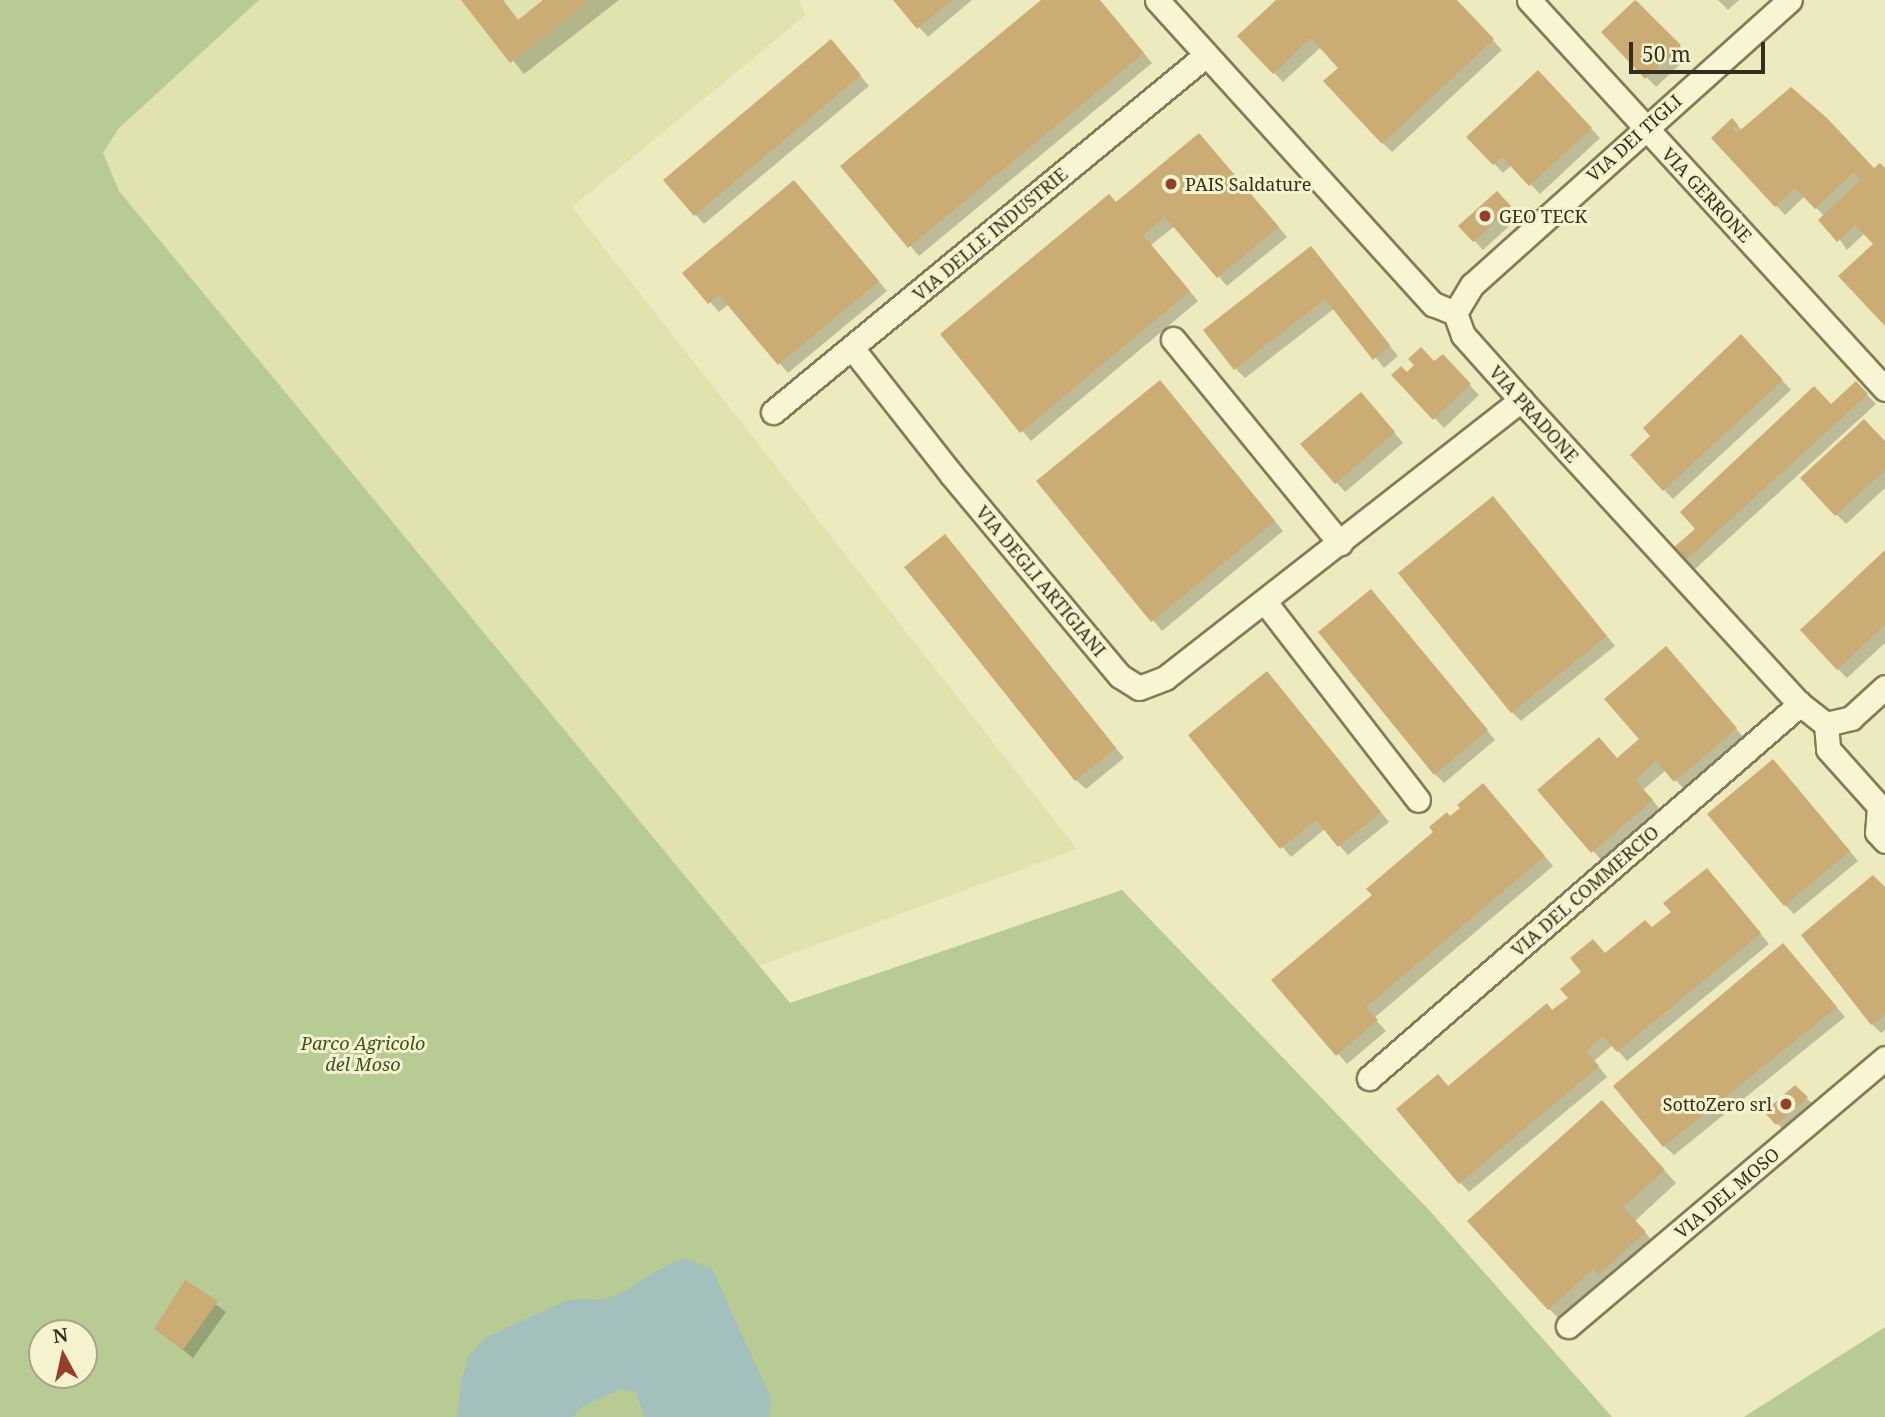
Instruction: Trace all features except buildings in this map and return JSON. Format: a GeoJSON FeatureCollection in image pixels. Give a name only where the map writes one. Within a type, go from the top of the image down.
{"type":"FeatureCollection","features":[{"type":"Feature","properties":{"kind":"street"},"geometry":{"type":"LineString","coordinates":[[1157,0],[1433,304],[1455,313]]}},
{"type":"Feature","properties":{"kind":"street","name":"VIA GERRONE"},"geometry":{"type":"LineString","coordinates":[[1529,0],[1885,389]]}},
{"type":"Feature","properties":{"kind":"street","name":"VIA DEI TIGLI"},"geometry":{"type":"LineString","coordinates":[[1455,313],[1472,285],[1790,0]]}},
{"type":"Feature","properties":{"kind":"street","name":"VIA DELLE INDUSTRIE"},"geometry":{"type":"LineString","coordinates":[[773,412],[1206,55]]}},
{"type":"Feature","properties":{"kind":"street","name":"VIA PRADONE"},"geometry":{"type":"LineString","coordinates":[[1455,313],[1462,335],[1800,704],[1826,724]]}},
{"type":"Feature","properties":{"kind":"street"},"geometry":{"type":"LineString","coordinates":[[1173,339],[1340,543]]}},
{"type":"Feature","properties":{"kind":"street","name":"VIA DEGLI ARTIGIANI"},"geometry":{"type":"LineString","coordinates":[[852,348],[951,474],[1127,683],[1139,688],[1165,678],[1521,400]]}},
{"type":"Feature","properties":{"kind":"street"},"geometry":{"type":"LineString","coordinates":[[1265,602],[1418,800]]}},
{"type":"Feature","properties":{"kind":"street"},"geometry":{"type":"LineString","coordinates":[[1885,687],[1851,718],[1826,724],[1828,749],[1879,806],[1877,832],[1885,841]]}},
{"type":"Feature","properties":{"kind":"street","name":"VIA DEL COMMERCIO"},"geometry":{"type":"LineString","coordinates":[[1369,1078],[1800,704]]}},
{"type":"Feature","properties":{"kind":"street","name":"VIA DEL MOSO"},"geometry":{"type":"LineString","coordinates":[[1567,1326],[1885,1058]]}},
{"type":"Feature","properties":{"kind":"green space"},"geometry":{"type":"Polygon","coordinates":[[[0,0],[798,0],[806,15],[572,207],[1077,849],[0,1245],[0,0]]]}},
{"type":"Feature","properties":{"kind":"green space","name":"Parco Agricolo del Moso"},"geometry":{"type":"Polygon","coordinates":[[[0,0],[259,0],[119,128],[103,153],[119,191],[790,1003],[1122,890],[1429,1210],[1612,1417],[0,1417],[0,0]]]}},
{"type":"Feature","properties":{"kind":"green space"},"geometry":{"type":"Polygon","coordinates":[[[1885,1327],[1885,1417],[1744,1417],[1885,1327]]]}},
{"type":"Feature","properties":{"kind":"water"},"geometry":{"type":"Polygon","coordinates":[[[685,1258],[712,1269],[771,1398],[769,1417],[645,1417],[635,1391],[618,1390],[584,1406],[572,1417],[457,1417],[461,1382],[469,1355],[486,1337],[568,1300],[604,1299],[621,1293],[667,1265],[685,1258]]]}},
{"type":"Feature","properties":{"kind":"place","name":"PAIS Saldature"},"geometry":{"type":"Point","coordinates":[1171,184]}},
{"type":"Feature","properties":{"kind":"place","name":"GEO TECK"},"geometry":{"type":"Point","coordinates":[1485,216]}},
{"type":"Feature","properties":{"kind":"place","name":"SottoZero srl"},"geometry":{"type":"Point","coordinates":[1786,1104]}}]}
